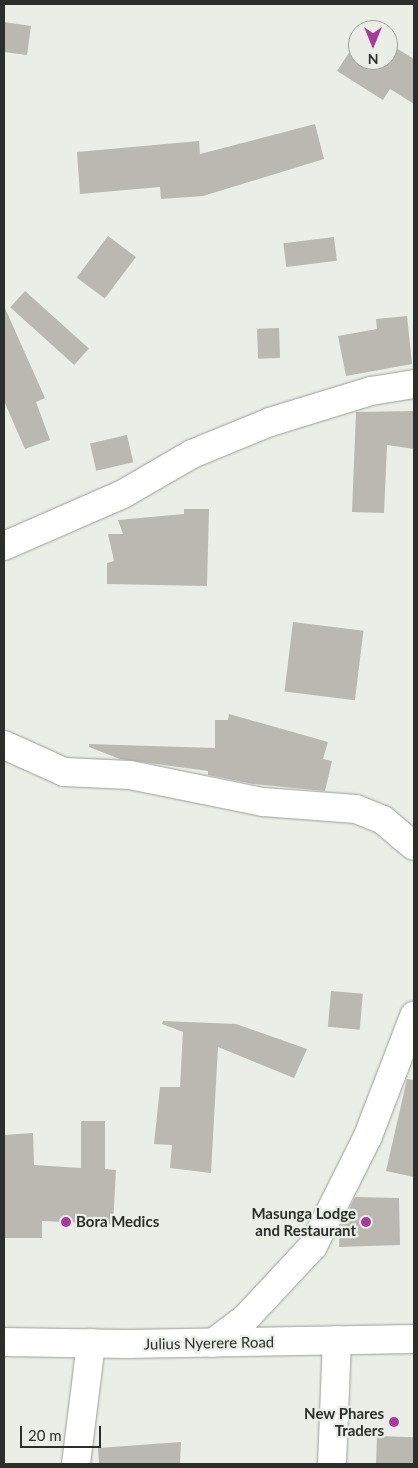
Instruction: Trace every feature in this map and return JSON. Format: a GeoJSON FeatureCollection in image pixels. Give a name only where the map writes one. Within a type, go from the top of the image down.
{"type":"FeatureCollection","features":[{"type":"Feature","properties":{"kind":"main road"},"geometry":{"type":"LineString","coordinates":[[4,546],[123,494],[192,454],[270,422],[371,391],[414,384]]}},
{"type":"Feature","properties":{"kind":"main road"},"geometry":{"type":"LineString","coordinates":[[4,745],[64,772],[130,775],[263,802],[356,809],[383,820],[414,846]]}},
{"type":"Feature","properties":{"kind":"main road"},"geometry":{"type":"LineString","coordinates":[[213,1343],[244,1320],[313,1246],[368,1136],[414,1016]]}},
{"type":"Feature","properties":{"kind":"main road","name":"Julius Nyerere Road"},"geometry":{"type":"LineString","coordinates":[[4,1342],[213,1343],[414,1339]]}},
{"type":"Feature","properties":{"kind":"main road"},"geometry":{"type":"LineString","coordinates":[[332,1464],[337,1340]]}},
{"type":"Feature","properties":{"kind":"main road"},"geometry":{"type":"LineString","coordinates":[[76,1464],[91,1343]]}},
{"type":"Feature","properties":{"kind":"building"},"geometry":{"type":"Polygon","coordinates":[[[4,22],[31,26],[27,55],[4,52],[4,22]]]}},
{"type":"Feature","properties":{"kind":"building"},"geometry":{"type":"Polygon","coordinates":[[[398,49],[414,59],[414,104],[390,89],[383,100],[337,71],[348,54],[348,70],[398,70],[398,49]]]}},
{"type":"Feature","properties":{"kind":"building"},"geometry":{"type":"Polygon","coordinates":[[[315,124],[324,159],[203,196],[161,199],[160,187],[80,194],[77,152],[199,141],[200,154],[315,124]]]}},
{"type":"Feature","properties":{"kind":"building"},"geometry":{"type":"Polygon","coordinates":[[[108,236],[136,257],[105,299],[77,278],[108,236]]]}},
{"type":"Feature","properties":{"kind":"building"},"geometry":{"type":"Polygon","coordinates":[[[334,237],[337,261],[286,267],[283,243],[334,237]]]}},
{"type":"Feature","properties":{"kind":"building"},"geometry":{"type":"Polygon","coordinates":[[[25,291],[89,349],[74,365],[10,307],[25,291]]]}},
{"type":"Feature","properties":{"kind":"building"},"geometry":{"type":"Polygon","coordinates":[[[4,306],[45,398],[36,402],[50,440],[25,449],[4,401],[4,306]]]}},
{"type":"Feature","properties":{"kind":"building"},"geometry":{"type":"Polygon","coordinates":[[[407,316],[412,364],[346,376],[338,336],[377,329],[376,319],[407,316]]]}},
{"type":"Feature","properties":{"kind":"building"},"geometry":{"type":"Polygon","coordinates":[[[279,328],[280,358],[258,359],[257,329],[279,328]]]}},
{"type":"Feature","properties":{"kind":"building"},"geometry":{"type":"Polygon","coordinates":[[[414,411],[414,449],[387,445],[384,513],[352,512],[356,412],[414,411]]]}},
{"type":"Feature","properties":{"kind":"building"},"geometry":{"type":"Polygon","coordinates":[[[127,435],[133,462],[96,471],[90,444],[127,435]]]}},
{"type":"Feature","properties":{"kind":"building"},"geometry":{"type":"Polygon","coordinates":[[[184,509],[209,509],[207,586],[107,584],[107,563],[114,561],[108,534],[123,534],[118,520],[184,514],[184,509]]]}},
{"type":"Feature","properties":{"kind":"building"},"geometry":{"type":"Polygon","coordinates":[[[293,622],[363,631],[355,700],[284,691],[293,622]]]}},
{"type":"Feature","properties":{"kind":"building"},"geometry":{"type":"Polygon","coordinates":[[[229,714],[328,742],[323,759],[332,761],[325,791],[253,784],[208,775],[208,771],[120,759],[89,747],[89,744],[215,748],[215,720],[228,720],[229,714]]]}},
{"type":"Feature","properties":{"kind":"building"},"geometry":{"type":"Polygon","coordinates":[[[331,991],[363,994],[360,1030],[328,1027],[331,991]]]}},
{"type":"Feature","properties":{"kind":"building"},"geometry":{"type":"Polygon","coordinates":[[[163,1021],[236,1024],[307,1049],[294,1078],[218,1047],[211,1173],[170,1168],[172,1145],[154,1144],[160,1087],[180,1087],[183,1032],[162,1024],[163,1021]]]}},
{"type":"Feature","properties":{"kind":"building"},"geometry":{"type":"Polygon","coordinates":[[[407,1079],[414,1080],[414,1177],[386,1171],[407,1079]]]}},
{"type":"Feature","properties":{"kind":"building"},"geometry":{"type":"Polygon","coordinates":[[[81,1121],[105,1121],[105,1169],[116,1170],[113,1224],[42,1221],[42,1238],[4,1238],[4,1135],[33,1133],[34,1165],[81,1168],[81,1121]]]}},
{"type":"Feature","properties":{"kind":"building"},"geometry":{"type":"Polygon","coordinates":[[[355,1197],[399,1198],[400,1245],[339,1247],[340,1228],[355,1197]]]}},
{"type":"Feature","properties":{"kind":"building"},"geometry":{"type":"Polygon","coordinates":[[[377,1436],[414,1437],[413,1464],[376,1464],[377,1436]]]}},
{"type":"Feature","properties":{"kind":"building"},"geometry":{"type":"Polygon","coordinates":[[[181,1442],[180,1464],[99,1464],[98,1448],[181,1442]]]}},
{"type":"Feature","properties":{"kind":"place","name":"Bora Medics"},"geometry":{"type":"Point","coordinates":[66,1222]}},
{"type":"Feature","properties":{"kind":"place","name":"Masunga Lodge and Restaurant"},"geometry":{"type":"Point","coordinates":[366,1222]}},
{"type":"Feature","properties":{"kind":"place","name":"New Phares Traders"},"geometry":{"type":"Point","coordinates":[394,1422]}}]}
